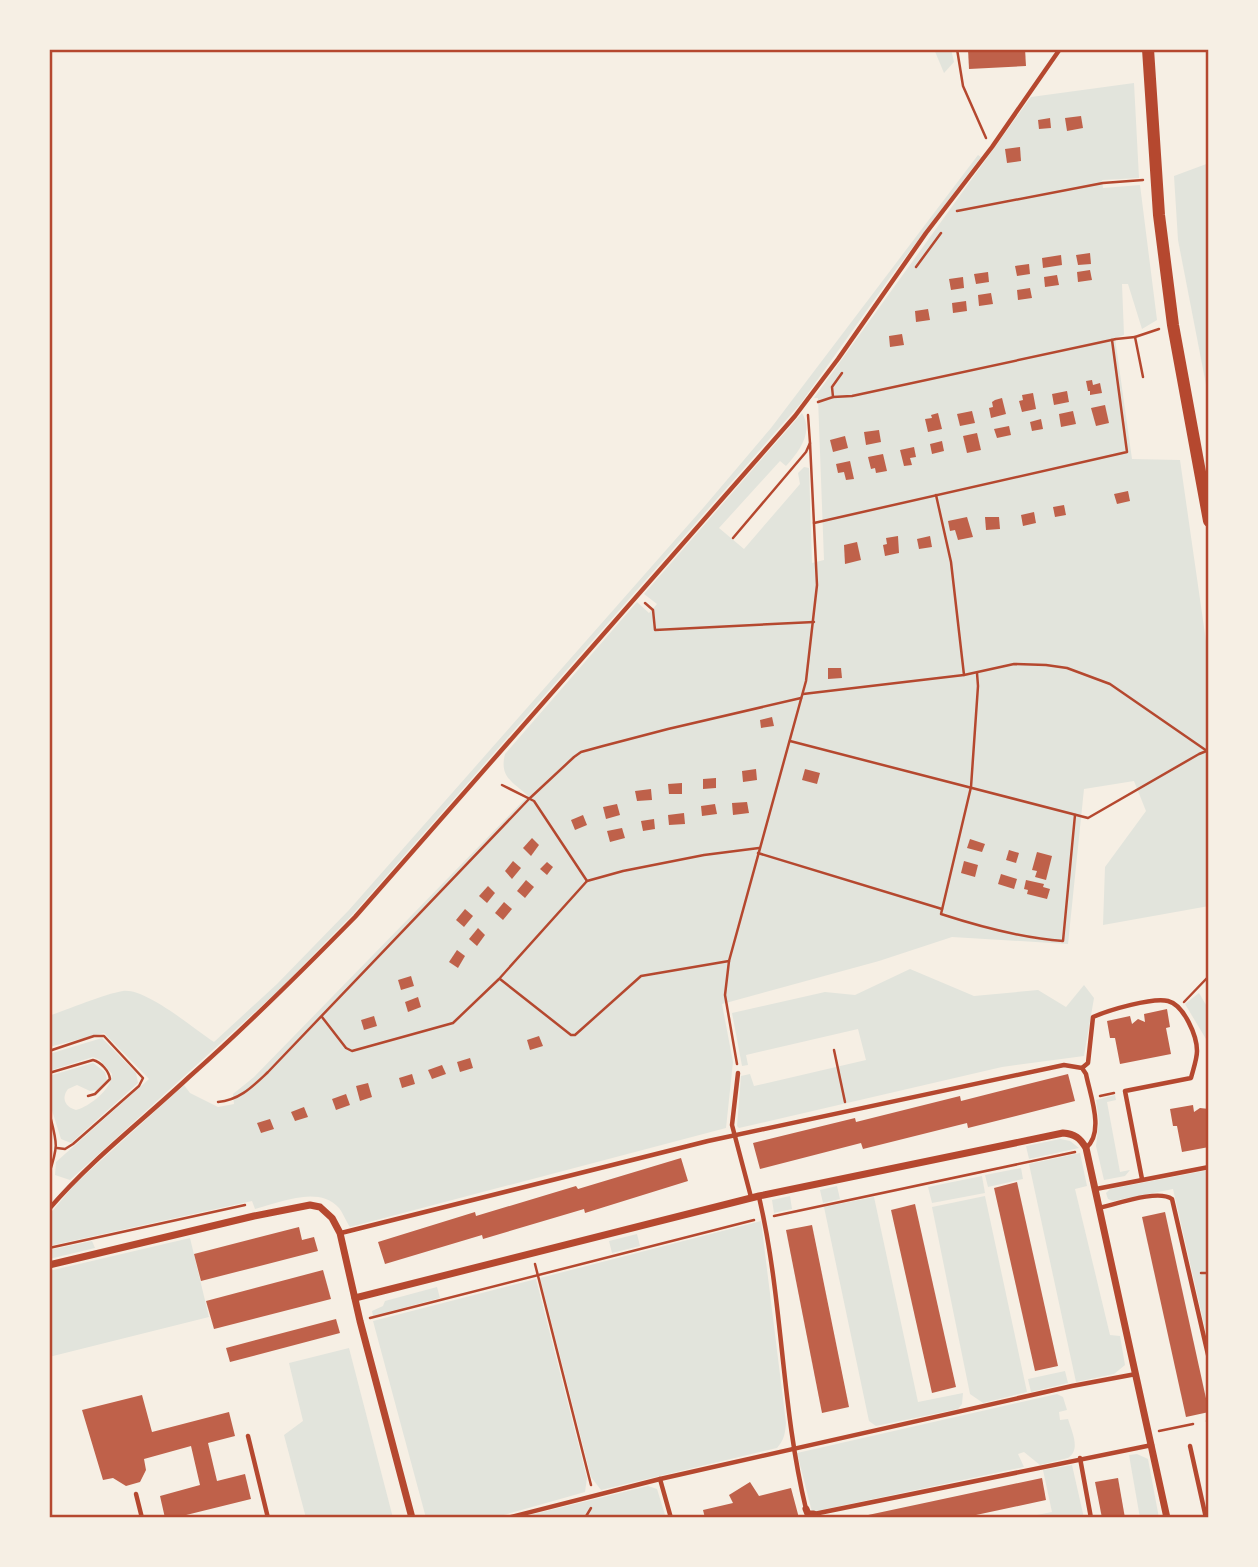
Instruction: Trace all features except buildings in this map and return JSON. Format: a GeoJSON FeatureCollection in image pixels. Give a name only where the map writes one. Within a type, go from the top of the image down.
{"type":"FeatureCollection","features":[{"type":"Feature","properties":{"kind":"street"},"geometry":{"type":"LineString","coordinates":[[1148,49],[1156,180],[1173,325],[1209,521]]}},
{"type":"Feature","properties":{"kind":"street"},"geometry":{"type":"LineString","coordinates":[[355,1298],[755,1197],[1063,1133],[1071,1134],[1080,1139],[1086,1148],[1167,1518]]}},
{"type":"Feature","properties":{"kind":"street"},"geometry":{"type":"LineString","coordinates":[[49,1265],[254,1216],[310,1205],[320,1207],[332,1218],[340,1233],[360,1321],[412,1518]]}},
{"type":"Feature","properties":{"kind":"street"},"geometry":{"type":"LineString","coordinates":[[806,1509],[808,1514],[815,1516]]}},
{"type":"Feature","properties":{"kind":"lane"},"geometry":{"type":"LineString","coordinates":[[49,1209],[89,1166],[283,990],[355,917],[638,596],[802,406],[926,233],[992,147],[1060,49]]}},
{"type":"Feature","properties":{"kind":"lane"},"geometry":{"type":"LineString","coordinates":[[1082,1068],[1088,1063],[1092,1049],[1093,1017],[1116,1007],[1167,1001],[1186,1014],[1197,1050],[1191,1078],[1125,1091],[1142,1179]]}},
{"type":"Feature","properties":{"kind":"lane"},"geometry":{"type":"LineString","coordinates":[[340,1233],[733,1136],[1063,1065],[1082,1068],[1086,1074],[1095,1129],[1092,1143],[1086,1148]]}},
{"type":"Feature","properties":{"kind":"lane"},"geometry":{"type":"LineString","coordinates":[[737,1073],[733,1136],[764,1218],[793,1449],[806,1509]]}},
{"type":"Feature","properties":{"kind":"lane"},"geometry":{"type":"LineString","coordinates":[[1095,1189],[1209,1167]]}},
{"type":"Feature","properties":{"kind":"lane"},"geometry":{"type":"LineString","coordinates":[[1099,1208],[1150,1196],[1167,1195],[1172,1199],[1209,1359]]}},
{"type":"Feature","properties":{"kind":"lane"},"geometry":{"type":"LineString","coordinates":[[506,1518],[593,1494],[1136,1374]]}},
{"type":"Feature","properties":{"kind":"lane"},"geometry":{"type":"LineString","coordinates":[[248,1436],[268,1518]]}},
{"type":"Feature","properties":{"kind":"lane"},"geometry":{"type":"LineString","coordinates":[[815,1516],[1080,1458],[1152,1445]]}},
{"type":"Feature","properties":{"kind":"lane"},"geometry":{"type":"LineString","coordinates":[[1190,1446],[1206,1518]]}},
{"type":"Feature","properties":{"kind":"lane"},"geometry":{"type":"LineString","coordinates":[[1080,1458],[1091,1518]]}},
{"type":"Feature","properties":{"kind":"lane"},"geometry":{"type":"LineString","coordinates":[[660,1479],[671,1518]]}},
{"type":"Feature","properties":{"kind":"lane"},"geometry":{"type":"LineString","coordinates":[[136,1494],[142,1518]]}},
{"type":"Feature","properties":{"kind":"path"},"geometry":{"type":"LineString","coordinates":[[957,49],[963,86],[976,120],[992,147]]}},
{"type":"Feature","properties":{"kind":"path"},"geometry":{"type":"LineString","coordinates":[[955,211],[1102,183],[1156,180]]}},
{"type":"Feature","properties":{"kind":"path"},"geometry":{"type":"LineString","coordinates":[[915,269],[942,230]]}},
{"type":"Feature","properties":{"kind":"path"},"geometry":{"type":"LineString","coordinates":[[737,1073],[725,995],[729,961],[802,696],[814,622],[817,585],[809,418],[802,406],[833,397],[852,396],[1135,337],[1173,325]]}},
{"type":"Feature","properties":{"kind":"path"},"geometry":{"type":"LineString","coordinates":[[1135,337],[1143,377]]}},
{"type":"Feature","properties":{"kind":"path"},"geometry":{"type":"LineString","coordinates":[[814,523],[1128,452],[1112,340]]}},
{"type":"Feature","properties":{"kind":"path"},"geometry":{"type":"LineString","coordinates":[[833,397],[832,387],[846,367]]}},
{"type":"Feature","properties":{"kind":"path"},"geometry":{"type":"LineString","coordinates":[[733,538],[806,452],[810,443]]}},
{"type":"Feature","properties":{"kind":"path"},"geometry":{"type":"LineString","coordinates":[[936,495],[953,575],[964,675]]}},
{"type":"Feature","properties":{"kind":"path"},"geometry":{"type":"LineString","coordinates":[[638,596],[653,610],[655,629],[814,622]]}},
{"type":"Feature","properties":{"kind":"path"},"geometry":{"type":"LineString","coordinates":[[218,1101],[234,1099],[248,1090],[322,1017],[528,799],[582,752],[802,696],[964,675],[1014,664],[1067,668],[1098,678],[1208,751],[1088,818],[790,741]]}},
{"type":"Feature","properties":{"kind":"path"},"geometry":{"type":"LineString","coordinates":[[977,673],[971,787],[941,914],[983,928],[1032,939],[1063,941],[1075,815]]}},
{"type":"Feature","properties":{"kind":"path"},"geometry":{"type":"LineString","coordinates":[[502,785],[534,801],[587,881]]}},
{"type":"Feature","properties":{"kind":"path"},"geometry":{"type":"LineString","coordinates":[[322,1017],[346,1048],[352,1051],[453,1023],[499,979],[587,881],[704,855],[758,850],[942,909]]}},
{"type":"Feature","properties":{"kind":"path"},"geometry":{"type":"LineString","coordinates":[[499,979],[571,1035],[575,1035],[641,976],[729,961]]}},
{"type":"Feature","properties":{"kind":"path"},"geometry":{"type":"LineString","coordinates":[[1179,1007],[1208,977]]}},
{"type":"Feature","properties":{"kind":"path"},"geometry":{"type":"LineString","coordinates":[[49,1051],[94,1036],[104,1036],[143,1078],[139,1086],[73,1144],[65,1149],[57,1148]]}},
{"type":"Feature","properties":{"kind":"path"},"geometry":{"type":"LineString","coordinates":[[834,1050],[846,1111]]}},
{"type":"Feature","properties":{"kind":"path"},"geometry":{"type":"LineString","coordinates":[[49,1073],[97,1061],[109,1074],[110,1079],[95,1094],[88,1096]]}},
{"type":"Feature","properties":{"kind":"path"},"geometry":{"type":"LineString","coordinates":[[1090,1098],[1125,1091]]}},
{"type":"Feature","properties":{"kind":"path"},"geometry":{"type":"LineString","coordinates":[[49,1112],[57,1140],[49,1174]]}},
{"type":"Feature","properties":{"kind":"path"},"geometry":{"type":"LineString","coordinates":[[360,1321],[764,1218],[1086,1148]]}},
{"type":"Feature","properties":{"kind":"path"},"geometry":{"type":"LineString","coordinates":[[49,1248],[250,1204],[254,1216]]}},
{"type":"Feature","properties":{"kind":"path"},"geometry":{"type":"LineString","coordinates":[[532,1255],[593,1494]]}},
{"type":"Feature","properties":{"kind":"path"},"geometry":{"type":"LineString","coordinates":[[1149,1433],[1193,1424]]}},
{"type":"Feature","properties":{"kind":"shaded area"},"geometry":{"type":"Polygon","coordinates":[[[934,49],[951,49],[954,62],[944,73],[934,49]]]}},
{"type":"Feature","properties":{"kind":"shaded area"},"geometry":{"type":"Polygon","coordinates":[[[1134,83],[1139,178],[1102,180],[1103,188],[1140,185],[1157,320],[1142,329],[1128,284],[1122,284],[1124,335],[1115,338],[1132,459],[1180,460],[1209,662],[1209,906],[1103,925],[1105,867],[1146,811],[1134,781],[1084,789],[1068,944],[952,937],[879,961],[722,1004],[733,1062],[726,1128],[350,1227],[339,1208],[330,1201],[310,1197],[255,1209],[252,1201],[49,1246],[49,1215],[75,1184],[184,1085],[190,1093],[218,1107],[234,1104],[233,1094],[254,1077],[528,796],[506,774],[505,754],[637,602],[649,613],[657,604],[644,594],[802,413],[806,434],[796,454],[786,466],[780,461],[719,528],[744,549],[800,484],[798,473],[804,467],[809,468],[812,563],[824,560],[818,398],[814,398],[1031,97],[1134,83]]]}},
{"type":"Feature","properties":{"kind":"shaded area"},"geometry":{"type":"Polygon","coordinates":[[[978,155],[981,157],[894,272],[801,403],[352,915],[280,989],[70,1180],[55,1175],[56,1162],[149,1079],[104,1033],[49,1047],[49,1016],[106,995],[133,992],[157,1002],[214,1042],[277,984],[349,910],[771,428],[978,155]]]}},
{"type":"Feature","properties":{"kind":"shaded area"},"geometry":{"type":"Polygon","coordinates":[[[1209,163],[1209,400],[1178,240],[1174,176],[1209,163]]]}},
{"type":"Feature","properties":{"kind":"shaded area"},"geometry":{"type":"Polygon","coordinates":[[[910,969],[974,996],[1038,990],[1066,1007],[1084,985],[1094,998],[1084,1056],[1002,1067],[739,1128],[737,1126],[741,1076],[750,1074],[754,1086],[866,1060],[858,1029],[746,1055],[748,1065],[742,1066],[732,1013],[825,992],[855,995],[910,969]]]}},
{"type":"Feature","properties":{"kind":"shaded area"},"geometry":{"type":"Polygon","coordinates":[[[1199,993],[1209,1010],[1209,1044],[1185,1004],[1199,993]]]}},
{"type":"Feature","properties":{"kind":"shaded area"},"geometry":{"type":"Polygon","coordinates":[[[102,1038],[136,1073],[138,1083],[71,1143],[61,1139],[49,1101],[49,1076],[93,1063],[105,1072],[107,1080],[97,1090],[90,1091],[77,1085],[68,1089],[65,1102],[76,1110],[99,1096],[108,1086],[112,1074],[100,1060],[93,1057],[49,1071],[49,1054],[102,1038]]]}},
{"type":"Feature","properties":{"kind":"shaded area"},"geometry":{"type":"Polygon","coordinates":[[[1115,1095],[1116,1100],[1107,1102],[1120,1172],[1130,1170],[1125,1176],[1104,1180],[1096,1146],[1099,1122],[1096,1100],[1115,1095]]]}},
{"type":"Feature","properties":{"kind":"shaded area"},"geometry":{"type":"Polygon","coordinates":[[[1060,1139],[1070,1141],[1079,1148],[1029,1159],[1026,1146],[1060,1139]]]}},
{"type":"Feature","properties":{"kind":"shaded area"},"geometry":{"type":"Polygon","coordinates":[[[1080,1153],[1087,1186],[1075,1189],[1110,1335],[1120,1336],[1125,1365],[1114,1374],[1076,1382],[1029,1164],[1080,1153]]]}},
{"type":"Feature","properties":{"kind":"shaded area"},"geometry":{"type":"Polygon","coordinates":[[[1021,1168],[1023,1179],[988,1187],[985,1175],[1021,1168]]]}},
{"type":"Feature","properties":{"kind":"shaded area"},"geometry":{"type":"Polygon","coordinates":[[[1209,1170],[1209,1346],[1173,1189],[1113,1201],[1108,1199],[1106,1193],[1110,1189],[1209,1170]]]}},
{"type":"Feature","properties":{"kind":"shaded area"},"geometry":{"type":"Polygon","coordinates":[[[982,1176],[985,1193],[932,1203],[928,1187],[982,1176]]]}},
{"type":"Feature","properties":{"kind":"shaded area"},"geometry":{"type":"Polygon","coordinates":[[[837,1186],[840,1199],[823,1203],[820,1190],[837,1186]]]}},
{"type":"Feature","properties":{"kind":"shaded area"},"geometry":{"type":"Polygon","coordinates":[[[790,1196],[792,1209],[774,1213],[772,1200],[790,1196]]]}},
{"type":"Feature","properties":{"kind":"shaded area"},"geometry":{"type":"Polygon","coordinates":[[[985,1196],[1027,1392],[983,1403],[970,1394],[932,1207],[985,1196]]]}},
{"type":"Feature","properties":{"kind":"shaded area"},"geometry":{"type":"Polygon","coordinates":[[[874,1197],[918,1402],[963,1393],[962,1404],[958,1409],[876,1426],[869,1421],[824,1207],[874,1197]]]}},
{"type":"Feature","properties":{"kind":"shaded area"},"geometry":{"type":"Polygon","coordinates":[[[761,1221],[786,1423],[781,1442],[777,1448],[601,1490],[591,1477],[540,1278],[761,1221]]]}},
{"type":"Feature","properties":{"kind":"shaded area"},"geometry":{"type":"Polygon","coordinates":[[[637,1234],[640,1246],[612,1253],[609,1241],[637,1234]]]}},
{"type":"Feature","properties":{"kind":"shaded area"},"geometry":{"type":"Polygon","coordinates":[[[190,1238],[209,1317],[49,1357],[49,1271],[190,1238]]]}},
{"type":"Feature","properties":{"kind":"shaded area"},"geometry":{"type":"Polygon","coordinates":[[[92,1241],[95,1248],[49,1259],[49,1250],[92,1241]]]}},
{"type":"Feature","properties":{"kind":"shaded area"},"geometry":{"type":"Polygon","coordinates":[[[536,1279],[587,1478],[585,1492],[493,1518],[426,1518],[373,1321],[536,1279]]]}},
{"type":"Feature","properties":{"kind":"shaded area"},"geometry":{"type":"Polygon","coordinates":[[[437,1287],[440,1298],[373,1316],[372,1311],[383,1306],[385,1301],[437,1287]]]}},
{"type":"Feature","properties":{"kind":"shaded area"},"geometry":{"type":"Polygon","coordinates":[[[349,1348],[393,1518],[306,1518],[284,1435],[303,1421],[289,1363],[349,1348]]]}},
{"type":"Feature","properties":{"kind":"shaded area"},"geometry":{"type":"Polygon","coordinates":[[[1065,1371],[1068,1383],[1031,1392],[1028,1379],[1065,1371]]]}},
{"type":"Feature","properties":{"kind":"shaded area"},"geometry":{"type":"Polygon","coordinates":[[[1057,1394],[1063,1397],[1067,1410],[1059,1412],[1060,1420],[1068,1419],[1074,1440],[1074,1450],[1068,1458],[1040,1465],[1024,1452],[1018,1454],[1024,1467],[812,1512],[797,1453],[1057,1394]]]}},
{"type":"Feature","properties":{"kind":"shaded area"},"geometry":{"type":"Polygon","coordinates":[[[1137,1454],[1148,1459],[1159,1518],[1140,1518],[1129,1455],[1137,1454]]]}},
{"type":"Feature","properties":{"kind":"shaded area"},"geometry":{"type":"Polygon","coordinates":[[[1072,1465],[1084,1518],[1022,1518],[1052,1512],[1043,1470],[1072,1465]]]}},
{"type":"Feature","properties":{"kind":"shaded area"},"geometry":{"type":"Polygon","coordinates":[[[648,1486],[657,1489],[666,1518],[518,1518],[648,1486]]]}}]}
